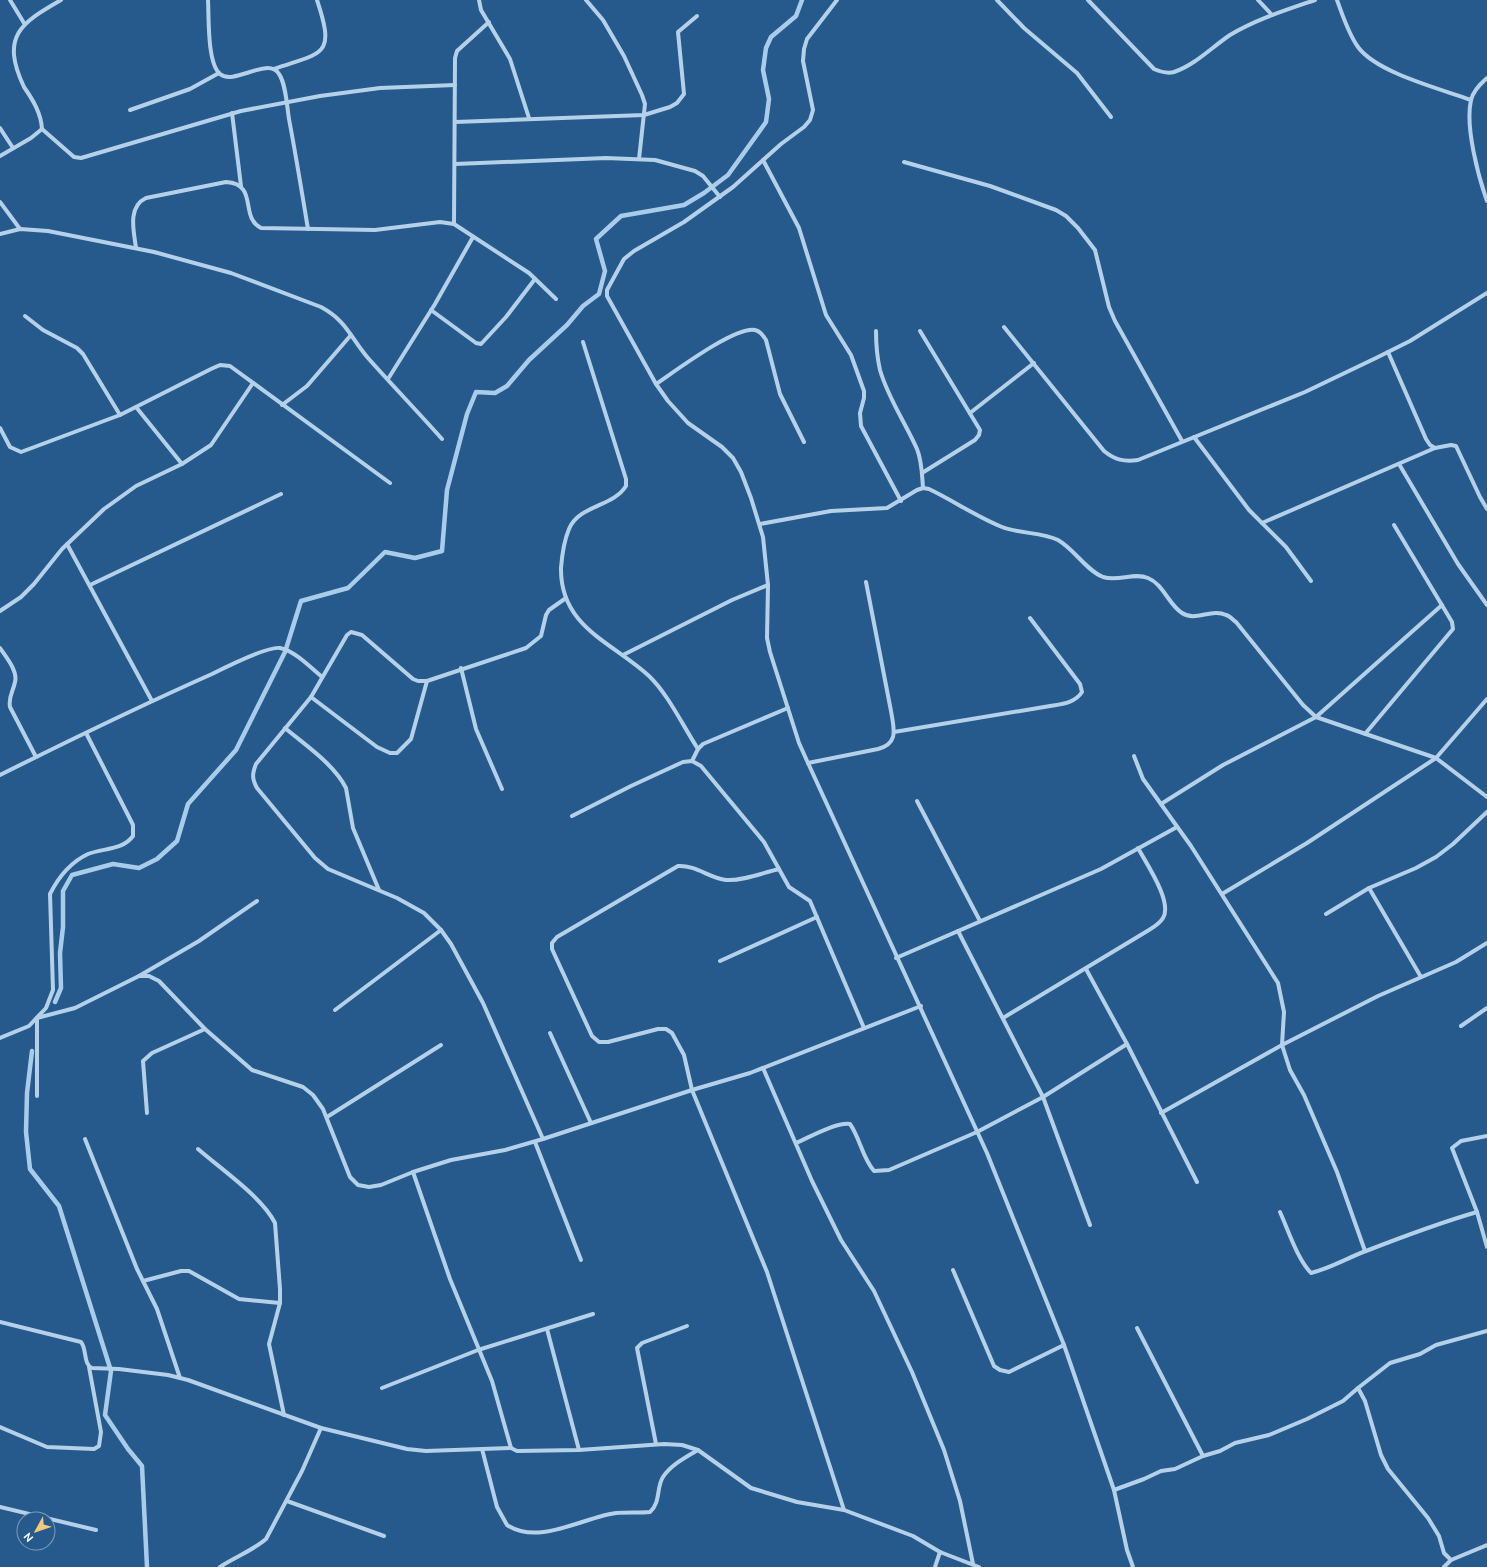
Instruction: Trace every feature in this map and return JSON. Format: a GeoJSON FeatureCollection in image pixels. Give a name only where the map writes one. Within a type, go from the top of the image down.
{"type":"FeatureCollection","features":[{"type":"Feature","properties":{"kind":"street"},"geometry":{"type":"LineString","coordinates":[[10,0],[24,23]]}},
{"type":"Feature","properties":{"kind":"street"},"geometry":{"type":"LineString","coordinates":[[62,0],[54,2],[18,28],[13,38],[12,59],[21,82],[35,104],[42,122],[42,129],[74,157],[81,158],[232,113],[286,102],[380,88],[455,85]]}},
{"type":"Feature","properties":{"kind":"street"},"geometry":{"type":"LineString","coordinates":[[208,0],[212,59],[219,73],[225,76],[233,76],[267,68],[274,69],[313,56],[320,52],[324,47],[326,25],[317,0]]}},
{"type":"Feature","properties":{"kind":"street"},"geometry":{"type":"LineString","coordinates":[[479,0],[481,10],[510,59],[529,118]]}},
{"type":"Feature","properties":{"kind":"street"},"geometry":{"type":"LineString","coordinates":[[586,0],[603,20],[624,56],[643,100],[644,115],[639,159]]}},
{"type":"Feature","properties":{"kind":"street"},"geometry":{"type":"LineString","coordinates":[[837,0],[807,39],[804,48],[802,61],[813,110],[810,120],[804,127],[763,160],[733,188],[684,222],[634,251],[624,259],[607,290],[607,296],[656,384],[688,423],[722,447],[733,458],[741,472],[760,524],[768,585],[767,638],[770,652],[808,764],[896,958],[921,1006],[977,1132],[1064,1345],[1114,1490],[1127,1550],[1133,1567]]}},
{"type":"Feature","properties":{"kind":"street"},"geometry":{"type":"LineString","coordinates":[[997,0],[1024,28],[1077,73],[1111,117]]}},
{"type":"Feature","properties":{"kind":"street"},"geometry":{"type":"LineString","coordinates":[[1088,0],[1154,69],[1163,73],[1172,72],[1185,67],[1230,35],[1272,15],[1315,0]]}},
{"type":"Feature","properties":{"kind":"street"},"geometry":{"type":"LineString","coordinates":[[1258,0],[1272,15]]}},
{"type":"Feature","properties":{"kind":"street"},"geometry":{"type":"LineString","coordinates":[[1337,0],[1351,36],[1359,49],[1371,60],[1386,69],[1471,100]]}},
{"type":"Feature","properties":{"kind":"street"},"geometry":{"type":"LineString","coordinates":[[455,122],[529,118],[644,115],[670,107],[682,99],[683,83],[678,32],[697,16]]}},
{"type":"Feature","properties":{"kind":"street"},"geometry":{"type":"LineString","coordinates":[[454,224],[455,58],[457,51],[489,22]]}},
{"type":"Feature","properties":{"kind":"street"},"geometry":{"type":"LineString","coordinates":[[274,69],[279,74],[286,102],[308,230]]}},
{"type":"Feature","properties":{"kind":"street"},"geometry":{"type":"LineString","coordinates":[[130,110],[190,89],[219,73]]}},
{"type":"Feature","properties":{"kind":"street"},"geometry":{"type":"LineString","coordinates":[[1487,78],[1477,88],[1471,100],[1469,115],[1471,137],[1487,201]]}},
{"type":"Feature","properties":{"kind":"street"},"geometry":{"type":"LineString","coordinates":[[232,113],[241,186],[245,192],[252,220],[256,226],[266,229],[375,230],[440,222],[454,224],[472,237],[513,261],[556,299]]}},
{"type":"Feature","properties":{"kind":"street"},"geometry":{"type":"LineString","coordinates":[[0,128],[13,148]]}},
{"type":"Feature","properties":{"kind":"street"},"geometry":{"type":"LineString","coordinates":[[0,156],[31,138],[42,129]]}},
{"type":"Feature","properties":{"kind":"street"},"geometry":{"type":"LineString","coordinates":[[454,164],[606,158],[655,160],[686,168],[703,176],[720,197]]}},
{"type":"Feature","properties":{"kind":"street"},"geometry":{"type":"LineString","coordinates":[[763,160],[799,228],[826,315],[851,355],[864,391],[860,421],[861,426],[901,500]]}},
{"type":"Feature","properties":{"kind":"street"},"geometry":{"type":"LineString","coordinates":[[904,162],[990,186],[1056,210],[1078,228],[1095,250],[1109,307],[1115,321],[1182,441]]}},
{"type":"Feature","properties":{"kind":"street"},"geometry":{"type":"LineString","coordinates":[[136,248],[133,221],[136,206],[139,201],[146,198],[226,182],[241,186]]}},
{"type":"Feature","properties":{"kind":"street"},"geometry":{"type":"LineString","coordinates":[[0,202],[20,229]]}},
{"type":"Feature","properties":{"kind":"street"},"geometry":{"type":"LineString","coordinates":[[0,234],[20,229],[48,231],[136,248],[231,273],[321,307],[334,314],[343,322],[367,357],[442,439]]}},
{"type":"Feature","properties":{"kind":"street"},"geometry":{"type":"LineString","coordinates":[[388,379],[431,310],[472,237]]}},
{"type":"Feature","properties":{"kind":"street"},"geometry":{"type":"LineString","coordinates":[[431,310],[476,343],[481,344],[506,317],[535,279]]}},
{"type":"Feature","properties":{"kind":"street"},"geometry":{"type":"LineString","coordinates":[[1004,327],[1104,451],[1113,458],[1128,462],[1138,460],[1305,392],[1410,341],[1487,293]]}},
{"type":"Feature","properties":{"kind":"street"},"geometry":{"type":"LineString","coordinates":[[25,316],[43,330],[77,348],[83,354],[120,415]]}},
{"type":"Feature","properties":{"kind":"street"},"geometry":{"type":"LineString","coordinates":[[656,384],[729,337],[754,330],[761,333],[766,340],[780,394],[804,442]]}},
{"type":"Feature","properties":{"kind":"street"},"geometry":{"type":"LineString","coordinates":[[876,330],[877,355],[881,372],[904,425],[917,449],[922,473],[923,488]]}},
{"type":"Feature","properties":{"kind":"street"},"geometry":{"type":"LineString","coordinates":[[920,332],[980,430],[979,435],[922,473]]}},
{"type":"Feature","properties":{"kind":"street"},"geometry":{"type":"LineString","coordinates":[[282,404],[307,386],[351,335]]}},
{"type":"Feature","properties":{"kind":"street"},"geometry":{"type":"LineString","coordinates":[[583,342],[626,479],[626,486],[617,496],[583,513],[573,522],[569,530],[562,557],[561,582],[572,610],[586,627],[650,677],[661,691],[698,749]]}},
{"type":"Feature","properties":{"kind":"street"},"geometry":{"type":"LineString","coordinates":[[1388,352],[1419,425],[1430,445],[1435,448]]}},
{"type":"Feature","properties":{"kind":"street"},"geometry":{"type":"LineString","coordinates":[[970,413],[1034,363]]}},
{"type":"Feature","properties":{"kind":"street"},"geometry":{"type":"LineString","coordinates":[[0,428],[10,447],[21,452],[120,415],[220,365],[230,366],[390,483]]}},
{"type":"Feature","properties":{"kind":"street"},"geometry":{"type":"LineString","coordinates":[[0,611],[21,597],[34,584],[67,544],[104,509],[136,486],[182,464],[211,445],[252,383]]}},
{"type":"Feature","properties":{"kind":"street"},"geometry":{"type":"LineString","coordinates":[[136,407],[182,464]]}},
{"type":"Feature","properties":{"kind":"street"},"geometry":{"type":"LineString","coordinates":[[1194,437],[1250,510],[1286,547],[1311,582]]}},
{"type":"Feature","properties":{"kind":"street"},"geometry":{"type":"LineString","coordinates":[[1262,523],[1435,448],[1451,445],[1456,446],[1487,509]]}},
{"type":"Feature","properties":{"kind":"street"},"geometry":{"type":"LineString","coordinates":[[1399,464],[1458,564],[1487,605]]}},
{"type":"Feature","properties":{"kind":"street"},"geometry":{"type":"LineString","coordinates":[[760,524],[831,510],[887,508],[923,488],[936,492],[971,513],[1003,527],[1023,533],[1052,537],[1063,543],[1103,577],[1112,578],[1140,576],[1149,578],[1182,613],[1190,616],[1214,613],[1226,614],[1236,622],[1303,704],[1316,716],[1436,758],[1487,797]]}},
{"type":"Feature","properties":{"kind":"street"},"geometry":{"type":"LineString","coordinates":[[90,585],[281,494]]}},
{"type":"Feature","properties":{"kind":"street"},"geometry":{"type":"LineString","coordinates":[[1365,734],[1453,629],[1452,622],[1394,525]]}},
{"type":"Feature","properties":{"kind":"street"},"geometry":{"type":"LineString","coordinates":[[67,544],[152,701]]}},
{"type":"Feature","properties":{"kind":"street"},"geometry":{"type":"LineString","coordinates":[[808,764],[887,747],[892,742],[894,732],[866,582]]}},
{"type":"Feature","properties":{"kind":"street"},"geometry":{"type":"LineString","coordinates":[[623,655],[732,600],[768,585]]}},
{"type":"Feature","properties":{"kind":"street"},"geometry":{"type":"LineString","coordinates":[[543,1140],[483,1003],[451,944],[441,930],[424,912],[379,890],[328,869],[315,858],[257,788],[253,780],[252,773],[256,764],[311,697],[346,635],[351,632],[356,632],[362,635],[413,679],[418,681],[426,681],[461,668],[526,648],[541,636],[546,615],[549,610],[566,598]]}},
{"type":"Feature","properties":{"kind":"street"},"geometry":{"type":"LineString","coordinates":[[1161,804],[1223,765],[1316,716],[1442,606]]}},
{"type":"Feature","properties":{"kind":"street"},"geometry":{"type":"LineString","coordinates":[[894,732],[1050,706],[1069,702],[1078,697],[1082,692],[1080,684],[1030,618]]}},
{"type":"Feature","properties":{"kind":"street"},"geometry":{"type":"LineString","coordinates":[[0,648],[13,668],[16,680],[8,699],[10,707],[36,757]]}},
{"type":"Feature","properties":{"kind":"street"},"geometry":{"type":"LineString","coordinates":[[0,775],[152,701],[240,661],[273,649],[280,648],[293,655],[322,677]]}},
{"type":"Feature","properties":{"kind":"street"},"geometry":{"type":"LineString","coordinates":[[461,668],[476,729],[502,789]]}},
{"type":"Feature","properties":{"kind":"street"},"geometry":{"type":"LineString","coordinates":[[311,697],[377,747],[390,753],[397,753],[411,740],[426,681]]}},
{"type":"Feature","properties":{"kind":"street"},"geometry":{"type":"LineString","coordinates":[[1222,894],[1307,843],[1436,758],[1487,699]]}},
{"type":"Feature","properties":{"kind":"street"},"geometry":{"type":"LineString","coordinates":[[692,761],[698,749],[709,740],[788,708]]}},
{"type":"Feature","properties":{"kind":"street"},"geometry":{"type":"LineString","coordinates":[[285,728],[326,763],[344,783],[353,828],[379,890]]}},
{"type":"Feature","properties":{"kind":"street"},"geometry":{"type":"LineString","coordinates":[[0,1038],[29,1026],[46,1008],[53,990],[50,894],[56,881],[64,872],[88,855],[128,843],[133,836],[132,825],[128,815],[86,733]]}},
{"type":"Feature","properties":{"kind":"street"},"geometry":{"type":"LineString","coordinates":[[1134,756],[1143,779],[1178,827],[1278,983],[1284,1012],[1282,1045],[1290,1070],[1304,1095],[1337,1172],[1366,1251]]}},
{"type":"Feature","properties":{"kind":"street"},"geometry":{"type":"LineString","coordinates":[[572,816],[631,786],[684,762],[692,761],[700,766],[764,842],[789,888],[810,901],[864,1028]]}},
{"type":"Feature","properties":{"kind":"street"},"geometry":{"type":"LineString","coordinates":[[918,801],[980,921]]}},
{"type":"Feature","properties":{"kind":"street"},"geometry":{"type":"LineString","coordinates":[[1326,914],[1370,888],[1416,868],[1436,857],[1453,844],[1487,812]]}},
{"type":"Feature","properties":{"kind":"street"},"geometry":{"type":"LineString","coordinates":[[896,958],[1101,869],[1178,827]]}},
{"type":"Feature","properties":{"kind":"street"},"geometry":{"type":"LineString","coordinates":[[1003,1018],[1149,930],[1164,917],[1166,907],[1162,893],[1138,848]]}},
{"type":"Feature","properties":{"kind":"street"},"geometry":{"type":"LineString","coordinates":[[779,869],[736,880],[726,880],[686,865],[678,866],[557,937],[552,943],[552,949],[592,1036],[599,1042],[608,1042],[658,1029],[666,1029],[672,1033],[679,1043],[684,1055],[692,1090],[767,1272],[844,1510]]}},
{"type":"Feature","properties":{"kind":"street"},"geometry":{"type":"LineString","coordinates":[[1370,888],[1421,977]]}},
{"type":"Feature","properties":{"kind":"street"},"geometry":{"type":"LineString","coordinates":[[37,1018],[75,1008],[139,976],[199,941],[257,901]]}},
{"type":"Feature","properties":{"kind":"street"},"geometry":{"type":"LineString","coordinates":[[720,961],[818,917]]}},
{"type":"Feature","properties":{"kind":"street"},"geometry":{"type":"LineString","coordinates":[[335,1010],[441,930]]}},
{"type":"Feature","properties":{"kind":"street"},"geometry":{"type":"LineString","coordinates":[[958,931],[1043,1097],[1090,1225]]}},
{"type":"Feature","properties":{"kind":"street"},"geometry":{"type":"LineString","coordinates":[[1161,1113],[1282,1045],[1378,996],[1456,962],[1487,943]]}},
{"type":"Feature","properties":{"kind":"street"},"geometry":{"type":"LineString","coordinates":[[1086,969],[1127,1044],[1197,1182]]}},
{"type":"Feature","properties":{"kind":"street"},"geometry":{"type":"LineString","coordinates":[[139,976],[149,976],[159,981],[205,1029],[252,1070],[303,1087],[313,1095],[326,1117],[350,1177],[358,1185],[369,1187],[381,1185],[413,1172],[451,1160],[505,1150],[543,1140],[591,1123],[763,1068],[921,1006]]}},
{"type":"Feature","properties":{"kind":"street"},"geometry":{"type":"LineString","coordinates":[[1461,1026],[1487,1008]]}},
{"type":"Feature","properties":{"kind":"street"},"geometry":{"type":"LineString","coordinates":[[37,1018],[37,1096]]}},
{"type":"Feature","properties":{"kind":"street"},"geometry":{"type":"LineString","coordinates":[[147,1113],[142,1061],[152,1053],[205,1029]]}},
{"type":"Feature","properties":{"kind":"street"},"geometry":{"type":"LineString","coordinates":[[550,1033],[591,1123]]}},
{"type":"Feature","properties":{"kind":"street"},"geometry":{"type":"LineString","coordinates":[[796,1143],[844,1123],[850,1124],[869,1165],[874,1171],[889,1170],[977,1132],[1043,1097],[1127,1044]]}},
{"type":"Feature","properties":{"kind":"street"},"geometry":{"type":"LineString","coordinates":[[326,1117],[441,1045]]}},
{"type":"Feature","properties":{"kind":"street"},"geometry":{"type":"LineString","coordinates":[[763,1068],[796,1143],[842,1240],[874,1291],[915,1379],[944,1450],[960,1502],[973,1564]]}},
{"type":"Feature","properties":{"kind":"street"},"geometry":{"type":"LineString","coordinates":[[1487,1136],[1461,1141],[1452,1148],[1477,1212],[1487,1247]]}},
{"type":"Feature","properties":{"kind":"street"},"geometry":{"type":"LineString","coordinates":[[85,1139],[137,1269],[157,1309],[180,1378]]}},
{"type":"Feature","properties":{"kind":"street"},"geometry":{"type":"LineString","coordinates":[[535,1142],[581,1260]]}},
{"type":"Feature","properties":{"kind":"street"},"geometry":{"type":"LineString","coordinates":[[198,1149],[260,1202],[271,1214],[276,1232],[275,1242],[280,1303],[269,1344],[284,1415]]}},
{"type":"Feature","properties":{"kind":"street"},"geometry":{"type":"LineString","coordinates":[[413,1172],[450,1279],[492,1381],[511,1448]]}},
{"type":"Feature","properties":{"kind":"street"},"geometry":{"type":"LineString","coordinates":[[1280,1212],[1298,1251],[1301,1262],[1311,1273],[1324,1270],[1366,1251],[1430,1227],[1477,1212]]}},
{"type":"Feature","properties":{"kind":"street"},"geometry":{"type":"LineString","coordinates":[[953,1270],[994,1366],[1000,1370],[1009,1372],[1064,1345]]}},
{"type":"Feature","properties":{"kind":"street"},"geometry":{"type":"LineString","coordinates":[[143,1281],[181,1271],[189,1271],[239,1299],[280,1303]]}},
{"type":"Feature","properties":{"kind":"street"},"geometry":{"type":"LineString","coordinates":[[382,1388],[478,1350],[593,1314]]}},
{"type":"Feature","properties":{"kind":"street"},"geometry":{"type":"LineString","coordinates":[[0,1322],[81,1342],[85,1349],[101,1432],[99,1446],[94,1449],[47,1447],[0,1427]]}},
{"type":"Feature","properties":{"kind":"street"},"geometry":{"type":"LineString","coordinates":[[656,1444],[637,1348],[642,1343],[686,1326]]}},
{"type":"Feature","properties":{"kind":"street"},"geometry":{"type":"LineString","coordinates":[[1136,1328],[1203,1456]]}},
{"type":"Feature","properties":{"kind":"street"},"geometry":{"type":"LineString","coordinates":[[547,1329],[579,1450]]}},
{"type":"Feature","properties":{"kind":"street"},"geometry":{"type":"LineString","coordinates":[[1114,1490],[1161,1471],[1174,1469],[1203,1456],[1220,1452],[1235,1443],[1270,1435],[1343,1401],[1390,1363],[1420,1354],[1436,1344],[1487,1331]]}},
{"type":"Feature","properties":{"kind":"street"},"geometry":{"type":"LineString","coordinates":[[89,1367],[97,1369],[119,1369],[180,1378],[212,1388],[321,1428],[407,1449],[426,1451],[511,1448],[518,1451],[579,1450],[656,1444],[682,1445],[698,1450],[751,1488],[797,1502],[844,1510],[913,1536],[940,1552],[979,1567]]}},
{"type":"Feature","properties":{"kind":"street"},"geometry":{"type":"LineString","coordinates":[[1358,1388],[1365,1401],[1381,1455],[1388,1469],[1428,1518],[1439,1536],[1444,1553],[1451,1560]]}},
{"type":"Feature","properties":{"kind":"street"},"geometry":{"type":"LineString","coordinates":[[220,1567],[230,1560],[257,1547],[266,1539],[302,1471],[321,1428]]}},
{"type":"Feature","properties":{"kind":"street"},"geometry":{"type":"LineString","coordinates":[[482,1449],[497,1507],[504,1521],[511,1528],[543,1532],[572,1526],[615,1513],[650,1512],[657,1503],[661,1490],[662,1478],[675,1465],[698,1450]]}},
{"type":"Feature","properties":{"kind":"street"},"geometry":{"type":"LineString","coordinates":[[287,1501],[384,1536]]}},
{"type":"Feature","properties":{"kind":"street"},"geometry":{"type":"LineString","coordinates":[[0,1507],[96,1530]]}},
{"type":"Feature","properties":{"kind":"street"},"geometry":{"type":"LineString","coordinates":[[1444,1567],[1451,1560],[1487,1545]]}},
{"type":"Feature","properties":{"kind":"street"},"geometry":{"type":"LineString","coordinates":[[935,1567],[940,1552]]}},
{"type":"Feature","properties":{"kind":"waterway"},"geometry":{"type":"LineString","coordinates":[[55,1002],[61,988],[60,953],[63,927],[63,891],[72,875],[113,864],[139,868],[157,859],[177,841],[188,804],[236,750],[285,652],[301,601],[348,588],[385,552],[415,558],[442,551],[447,490],[467,414],[476,392],[495,393],[507,386],[529,360],[567,325],[583,306],[599,294],[605,271],[596,239],[621,216],[684,205],[704,193],[728,175],[766,122],[769,99],[763,70],[766,48],[771,37],[796,16],[802,0]]}},
{"type":"Feature","properties":{"kind":"waterway"},"geometry":{"type":"LineString","coordinates":[[32,1051],[27,1093],[26,1132],[30,1169],[59,1206],[111,1371],[105,1415],[128,1449],[142,1466],[147,1567]]}}]}
